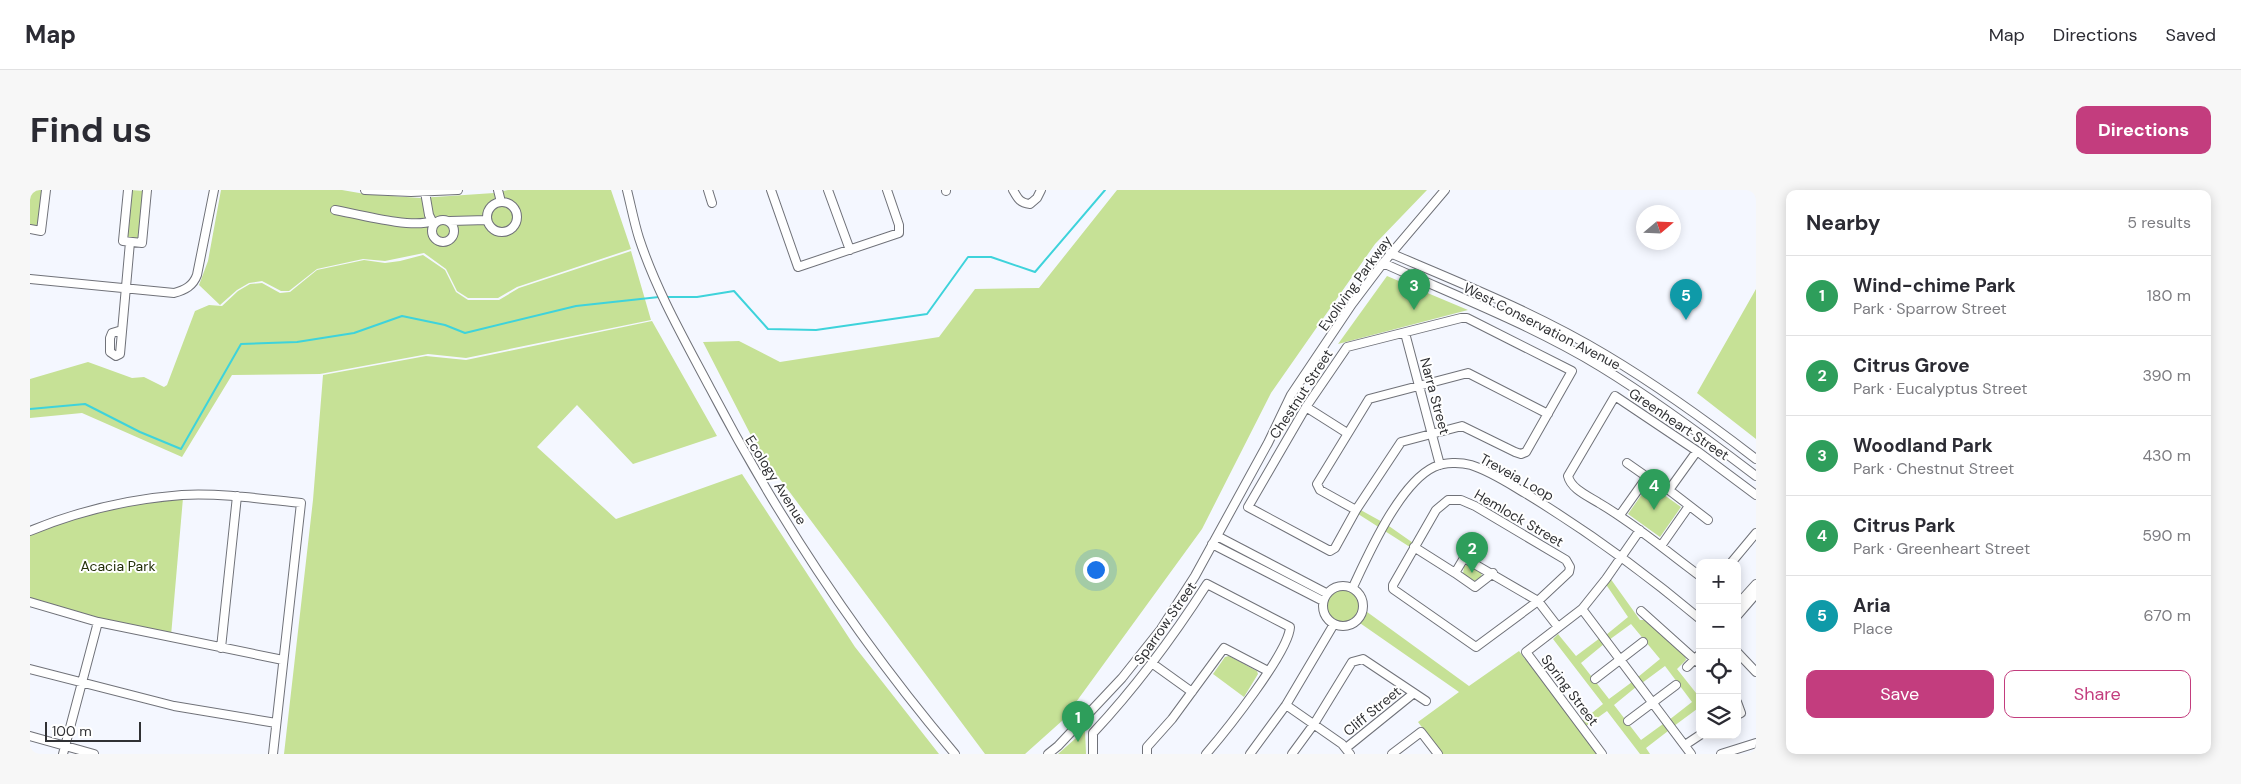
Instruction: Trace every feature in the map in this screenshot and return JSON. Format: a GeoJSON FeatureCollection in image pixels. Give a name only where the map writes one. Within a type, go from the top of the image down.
{"type":"FeatureCollection","features":[{"type":"Feature","properties":{"kind":"street"},"geometry":{"type":"LineString","coordinates":[[30,230],[40,231],[46,190]]}},
{"type":"Feature","properties":{"kind":"street"},"geometry":{"type":"LineString","coordinates":[[128,190],[123,241],[142,243],[147,190]]}},
{"type":"Feature","properties":{"kind":"street"},"geometry":{"type":"LineString","coordinates":[[30,279],[174,293],[183,291],[195,281],[214,190]]}},
{"type":"Feature","properties":{"kind":"street"},"geometry":{"type":"LineString","coordinates":[[365,190],[425,192],[458,190]]}},
{"type":"Feature","properties":{"kind":"street"},"geometry":{"type":"LineString","coordinates":[[498,190],[501,202]]}},
{"type":"Feature","properties":{"kind":"street","name":"Ecology Avenue"},"geometry":{"type":"LineString","coordinates":[[627,190],[639,238],[670,311],[739,444],[816,569],[860,634],[955,754]]}},
{"type":"Feature","properties":{"kind":"street"},"geometry":{"type":"LineString","coordinates":[[708,190],[712,203]]}},
{"type":"Feature","properties":{"kind":"street"},"geometry":{"type":"LineString","coordinates":[[771,190],[798,267],[899,233],[899,224],[887,190]]}},
{"type":"Feature","properties":{"kind":"street"},"geometry":{"type":"LineString","coordinates":[[828,190],[850,250]]}},
{"type":"Feature","properties":{"kind":"street"},"geometry":{"type":"LineString","coordinates":[[1013,190],[1018,200],[1023,204],[1030,204],[1037,198],[1041,190]]}},
{"type":"Feature","properties":{"kind":"street","name":"Evoliving Parkway"},"geometry":{"type":"LineString","coordinates":[[1048,754],[1058,746],[1122,678],[1161,629],[1195,576],[1268,443],[1291,395],[1352,304],[1390,253],[1445,190]]}},
{"type":"Feature","properties":{"kind":"street"},"geometry":{"type":"LineString","coordinates":[[425,192],[426,204],[433,223],[434,237],[440,242],[447,241],[452,237],[454,230],[450,222]]}},
{"type":"Feature","properties":{"kind":"street"},"geometry":{"type":"LineString","coordinates":[[501,202],[510,204],[516,210],[518,219],[509,231],[500,232],[492,228],[487,220],[490,208],[501,202]]}},
{"type":"Feature","properties":{"kind":"street"},"geometry":{"type":"LineString","coordinates":[[334,210],[400,222],[433,223],[442,219],[450,222],[487,220]]}},
{"type":"Feature","properties":{"kind":"street"},"geometry":{"type":"LineString","coordinates":[[122,330],[130,242]]}},
{"type":"Feature","properties":{"kind":"street","name":"West Conservation Avenue"},"geometry":{"type":"LineString","coordinates":[[1390,253],[1469,286],[1601,352],[1686,408],[1756,459]]}},
{"type":"Feature","properties":{"kind":"street","name":"West Conservation Avenue"},"geometry":{"type":"LineString","coordinates":[[1383,263],[1519,324],[1601,367],[1712,442],[1756,476]]}},
{"type":"Feature","properties":{"kind":"street","name":"Chestnut Street"},"geometry":{"type":"LineString","coordinates":[[1460,318],[1468,318],[1572,371],[1526,452],[1521,454],[1462,426],[1401,442],[1356,510],[1335,548],[1330,551],[1248,507],[1306,407],[1347,347],[1460,318]]}},
{"type":"Feature","properties":{"kind":"street","name":"Narra Street"},"geometry":{"type":"LineString","coordinates":[[1405,333],[1440,465]]}},
{"type":"Feature","properties":{"kind":"street"},"geometry":{"type":"LineString","coordinates":[[1356,510],[1320,490],[1317,484],[1369,399],[1468,373],[1548,414]]}},
{"type":"Feature","properties":{"kind":"street","name":"Greenheart Street"},"geometry":{"type":"LineString","coordinates":[[1696,573],[1620,515],[1575,488],[1569,481],[1568,476],[1615,396],[1697,451],[1756,495]]}},
{"type":"Feature","properties":{"kind":"street"},"geometry":{"type":"LineString","coordinates":[[1306,407],[1347,433]]}},
{"type":"Feature","properties":{"kind":"street"},"geometry":{"type":"LineString","coordinates":[[1669,490],[1697,451]]}},
{"type":"Feature","properties":{"kind":"street","name":"Treveia Loop"},"geometry":{"type":"LineString","coordinates":[[1352,588],[1372,548],[1406,491],[1420,476],[1440,465],[1450,463],[1470,465],[1488,472],[1546,506],[1621,558],[1696,616]]}},
{"type":"Feature","properties":{"kind":"street"},"geometry":{"type":"LineString","coordinates":[[1627,464],[1669,490],[1708,520]]}},
{"type":"Feature","properties":{"kind":"street"},"geometry":{"type":"LineString","coordinates":[[1620,515],[1648,477]]}},
{"type":"Feature","properties":{"kind":"street"},"geometry":{"type":"LineString","coordinates":[[30,531],[61,518],[118,504],[183,495],[237,496],[301,503],[273,754]]}},
{"type":"Feature","properties":{"kind":"street"},"geometry":{"type":"LineString","coordinates":[[221,648],[237,496]]}},
{"type":"Feature","properties":{"kind":"street","name":"Hemlock Street"},"geometry":{"type":"LineString","coordinates":[[1448,500],[1461,500],[1475,506],[1566,560],[1570,567],[1569,572],[1538,601],[1476,647],[1393,589],[1393,584],[1436,510],[1448,500]]}},
{"type":"Feature","properties":{"kind":"street"},"geometry":{"type":"LineString","coordinates":[[1661,546],[1689,506]]}},
{"type":"Feature","properties":{"kind":"street"},"geometry":{"type":"LineString","coordinates":[[1621,558],[1640,530]]}},
{"type":"Feature","properties":{"kind":"street"},"geometry":{"type":"LineString","coordinates":[[1734,559],[1756,533]]}},
{"type":"Feature","properties":{"kind":"street"},"geometry":{"type":"LineString","coordinates":[[1217,536],[1326,593]]}},
{"type":"Feature","properties":{"kind":"street"},"geometry":{"type":"LineString","coordinates":[[1212,544],[1322,601]]}},
{"type":"Feature","properties":{"kind":"street"},"geometry":{"type":"LineString","coordinates":[[1414,547],[1476,587],[1493,573]]}},
{"type":"Feature","properties":{"kind":"street"},"geometry":{"type":"LineString","coordinates":[[1455,573],[1464,558],[1493,573],[1538,601],[1558,628]]}},
{"type":"Feature","properties":{"kind":"street","name":"Spring Street"},"geometry":{"type":"LineString","coordinates":[[1602,754],[1526,652],[1582,609],[1621,558]]}},
{"type":"Feature","properties":{"kind":"street"},"geometry":{"type":"LineString","coordinates":[[1276,577],[1280,568]]}},
{"type":"Feature","properties":{"kind":"street","name":"Sparrow Street"},"geometry":{"type":"LineString","coordinates":[[1094,754],[1093,733],[1125,699],[1153,664],[1208,584],[1290,627],[1289,636],[1234,722],[1206,754]]}},
{"type":"Feature","properties":{"kind":"street"},"geometry":{"type":"LineString","coordinates":[[1738,604],[1756,584]]}},
{"type":"Feature","properties":{"kind":"street"},"geometry":{"type":"LineString","coordinates":[[1338,585],[1352,588],[1361,597],[1363,609],[1361,615],[1352,624],[1340,626],[1334,624],[1324,615],[1322,601],[1326,593],[1338,585]]}},
{"type":"Feature","properties":{"kind":"street"},"geometry":{"type":"LineString","coordinates":[[1741,611],[1756,594]]}},
{"type":"Feature","properties":{"kind":"street"},"geometry":{"type":"LineString","coordinates":[[30,602],[98,622],[283,660]]}},
{"type":"Feature","properties":{"kind":"street"},"geometry":{"type":"LineString","coordinates":[[1582,609],[1691,754]]}},
{"type":"Feature","properties":{"kind":"street"},"geometry":{"type":"LineString","coordinates":[[1641,611],[1696,657]]}},
{"type":"Feature","properties":{"kind":"street"},"geometry":{"type":"LineString","coordinates":[[64,750],[98,622]]}},
{"type":"Feature","properties":{"kind":"street"},"geometry":{"type":"LineString","coordinates":[[1250,754],[1286,705],[1334,624]]}},
{"type":"Feature","properties":{"kind":"street"},"geometry":{"type":"LineString","coordinates":[[1595,679],[1643,642]]}},
{"type":"Feature","properties":{"kind":"street"},"geometry":{"type":"LineString","coordinates":[[1147,754],[1147,747],[1172,719],[1224,648],[1268,670]]}},
{"type":"Feature","properties":{"kind":"street"},"geometry":{"type":"LineString","coordinates":[[1741,656],[1756,672]]}},
{"type":"Feature","properties":{"kind":"street","name":"Cliff Street"},"geometry":{"type":"LineString","coordinates":[[1314,724],[1352,662],[1358,659],[1363,659],[1426,701]]}},
{"type":"Feature","properties":{"kind":"street"},"geometry":{"type":"LineString","coordinates":[[1687,668],[1696,661]]}},
{"type":"Feature","properties":{"kind":"street"},"geometry":{"type":"LineString","coordinates":[[1153,664],[1192,692]]}},
{"type":"Feature","properties":{"kind":"street"},"geometry":{"type":"LineString","coordinates":[[30,669],[174,706],[276,723]]}},
{"type":"Feature","properties":{"kind":"street"},"geometry":{"type":"LineString","coordinates":[[1628,721],[1676,685]]}},
{"type":"Feature","properties":{"kind":"street","name":"Cliff Street"},"geometry":{"type":"LineString","coordinates":[[1348,751],[1414,693]]}},
{"type":"Feature","properties":{"kind":"street"},"geometry":{"type":"LineString","coordinates":[[1286,705],[1348,751]]}},
{"type":"Feature","properties":{"kind":"street"},"geometry":{"type":"LineString","coordinates":[[1292,754],[1314,724]]}},
{"type":"Feature","properties":{"kind":"street"},"geometry":{"type":"LineString","coordinates":[[1392,754],[1421,732],[1438,754]]}},
{"type":"Feature","properties":{"kind":"street"},"geometry":{"type":"LineString","coordinates":[[30,736],[64,750],[94,754]]}},
{"type":"Feature","properties":{"kind":"street"},"geometry":{"type":"LineString","coordinates":[[1685,746],[1696,738]]}},
{"type":"Feature","properties":{"kind":"street"},"geometry":{"type":"LineString","coordinates":[[1722,754],[1756,743]]}},
{"type":"Feature","properties":{"kind":"green space"},"geometry":{"type":"Polygon","coordinates":[[[30,190],[45,190],[39,229],[30,228],[30,190]]]}},
{"type":"Feature","properties":{"kind":"green space"},"geometry":{"type":"Polygon","coordinates":[[[129,190],[145,191],[141,241],[125,240],[129,190]]]}},
{"type":"Feature","properties":{"kind":"green space"},"geometry":{"type":"Polygon","coordinates":[[[221,190],[342,190],[365,194],[420,198],[494,193],[508,190],[611,190],[631,249],[517,287],[498,298],[468,298],[457,291],[446,269],[424,253],[385,261],[363,259],[317,269],[289,291],[281,291],[262,281],[249,283],[237,290],[220,305],[199,285],[208,261],[221,190]]]}},
{"type":"Feature","properties":{"kind":"green space"},"geometry":{"type":"Polygon","coordinates":[[[1117,190],[1427,190],[1375,244],[1271,393],[1202,529],[1063,720],[1025,754],[985,754],[759,451],[703,342],[739,341],[780,362],[939,337],[975,289],[1039,288],[1117,190]]]}},
{"type":"Feature","properties":{"kind":"green space"},"geometry":{"type":"Polygon","coordinates":[[[631,251],[651,320],[466,358],[428,354],[320,374],[232,375],[182,457],[82,413],[30,418],[30,379],[88,362],[132,378],[144,377],[164,387],[167,385],[195,311],[209,305],[222,306],[238,291],[250,284],[262,283],[280,293],[290,292],[317,270],[364,260],[385,263],[423,255],[445,270],[456,292],[468,300],[499,300],[519,288],[631,251]]]}},
{"type":"Feature","properties":{"kind":"green space"},"geometry":{"type":"Polygon","coordinates":[[[1387,276],[1468,310],[1338,344],[1387,276]]]}},
{"type":"Feature","properties":{"kind":"green space"},"geometry":{"type":"Polygon","coordinates":[[[1756,289],[1756,439],[1697,393],[1756,289]]]}},
{"type":"Feature","properties":{"kind":"green space"},"geometry":{"type":"Polygon","coordinates":[[[652,321],[717,436],[633,464],[577,405],[537,447],[616,519],[742,474],[855,647],[939,754],[284,754],[313,500],[323,375],[426,356],[466,360],[652,321]]]}},
{"type":"Feature","properties":{"kind":"green space"},"geometry":{"type":"Polygon","coordinates":[[[1649,484],[1681,507],[1660,537],[1628,514],[1649,484]]]}},
{"type":"Feature","properties":{"kind":"green space","name":"Acacia Park"},"geometry":{"type":"Polygon","coordinates":[[[183,498],[171,636],[99,620],[30,599],[30,534],[87,515],[183,498]]]}},
{"type":"Feature","properties":{"kind":"green space"},"geometry":{"type":"Polygon","coordinates":[[[1357,508],[1386,524],[1416,545],[1413,549],[1355,512],[1357,508]]]}},
{"type":"Feature","properties":{"kind":"green space"},"geometry":{"type":"Polygon","coordinates":[[[1469,564],[1481,572],[1482,577],[1474,581],[1463,574],[1464,566],[1469,564]]]}},
{"type":"Feature","properties":{"kind":"green space"},"geometry":{"type":"Polygon","coordinates":[[[1610,578],[1640,620],[1644,620],[1685,655],[1686,660],[1677,669],[1696,693],[1696,710],[1674,726],[1669,720],[1692,702],[1665,666],[1642,683],[1638,677],[1660,659],[1631,624],[1609,640],[1606,635],[1628,617],[1605,583],[1610,578]]]}},
{"type":"Feature","properties":{"kind":"green space"},"geometry":{"type":"Polygon","coordinates":[[[1342,588],[1349,589],[1354,593],[1358,598],[1358,612],[1354,617],[1349,621],[1342,622],[1335,621],[1330,617],[1326,612],[1325,605],[1326,598],[1330,593],[1335,589],[1342,588]]]}},
{"type":"Feature","properties":{"kind":"green space"},"geometry":{"type":"Polygon","coordinates":[[[1363,609],[1469,686],[1519,651],[1598,754],[1442,754],[1418,722],[1459,692],[1357,621],[1363,609]]]}},
{"type":"Feature","properties":{"kind":"green space"},"geometry":{"type":"Polygon","coordinates":[[[1558,634],[1576,656],[1600,638],[1604,644],[1581,663],[1609,699],[1632,682],[1636,687],[1614,705],[1641,740],[1663,724],[1668,731],[1646,748],[1650,754],[1640,754],[1607,711],[1586,726],[1582,721],[1603,704],[1553,639],[1558,634]]]}},
{"type":"Feature","properties":{"kind":"green space"},"geometry":{"type":"Polygon","coordinates":[[[1229,656],[1257,671],[1258,674],[1244,697],[1213,674],[1225,657],[1229,656]]]}},
{"type":"Feature","properties":{"kind":"green space"},"geometry":{"type":"Polygon","coordinates":[[[1085,730],[1086,754],[1058,754],[1085,730]]]}},
{"type":"Feature","properties":{"kind":"waterway"},"geometry":{"type":"LineString","coordinates":[[666,297],[697,297],[734,291],[768,329],[816,330],[927,314],[968,257],[991,257],[1035,272],[1105,190]]}},
{"type":"Feature","properties":{"kind":"waterway"},"geometry":{"type":"LineString","coordinates":[[30,409],[85,404],[140,432],[181,449],[241,344],[297,342],[354,333],[402,316],[445,325],[465,333],[576,306],[659,297]]}},
{"type":"Feature","properties":{"kind":"place","name":"Woodland Park"},"geometry":{"type":"Point","coordinates":[1414,310]}},
{"type":"Feature","properties":{"kind":"place","name":"Aria"},"geometry":{"type":"Point","coordinates":[1686,320]}},
{"type":"Feature","properties":{"kind":"place","name":"Citrus Park"},"geometry":{"type":"Point","coordinates":[1654,510]}},
{"type":"Feature","properties":{"kind":"place","name":"Citrus Grove"},"geometry":{"type":"Point","coordinates":[1472,573]}},
{"type":"Feature","properties":{"kind":"place","name":"Wind-chime Park"},"geometry":{"type":"Point","coordinates":[1078,742]}}]}
